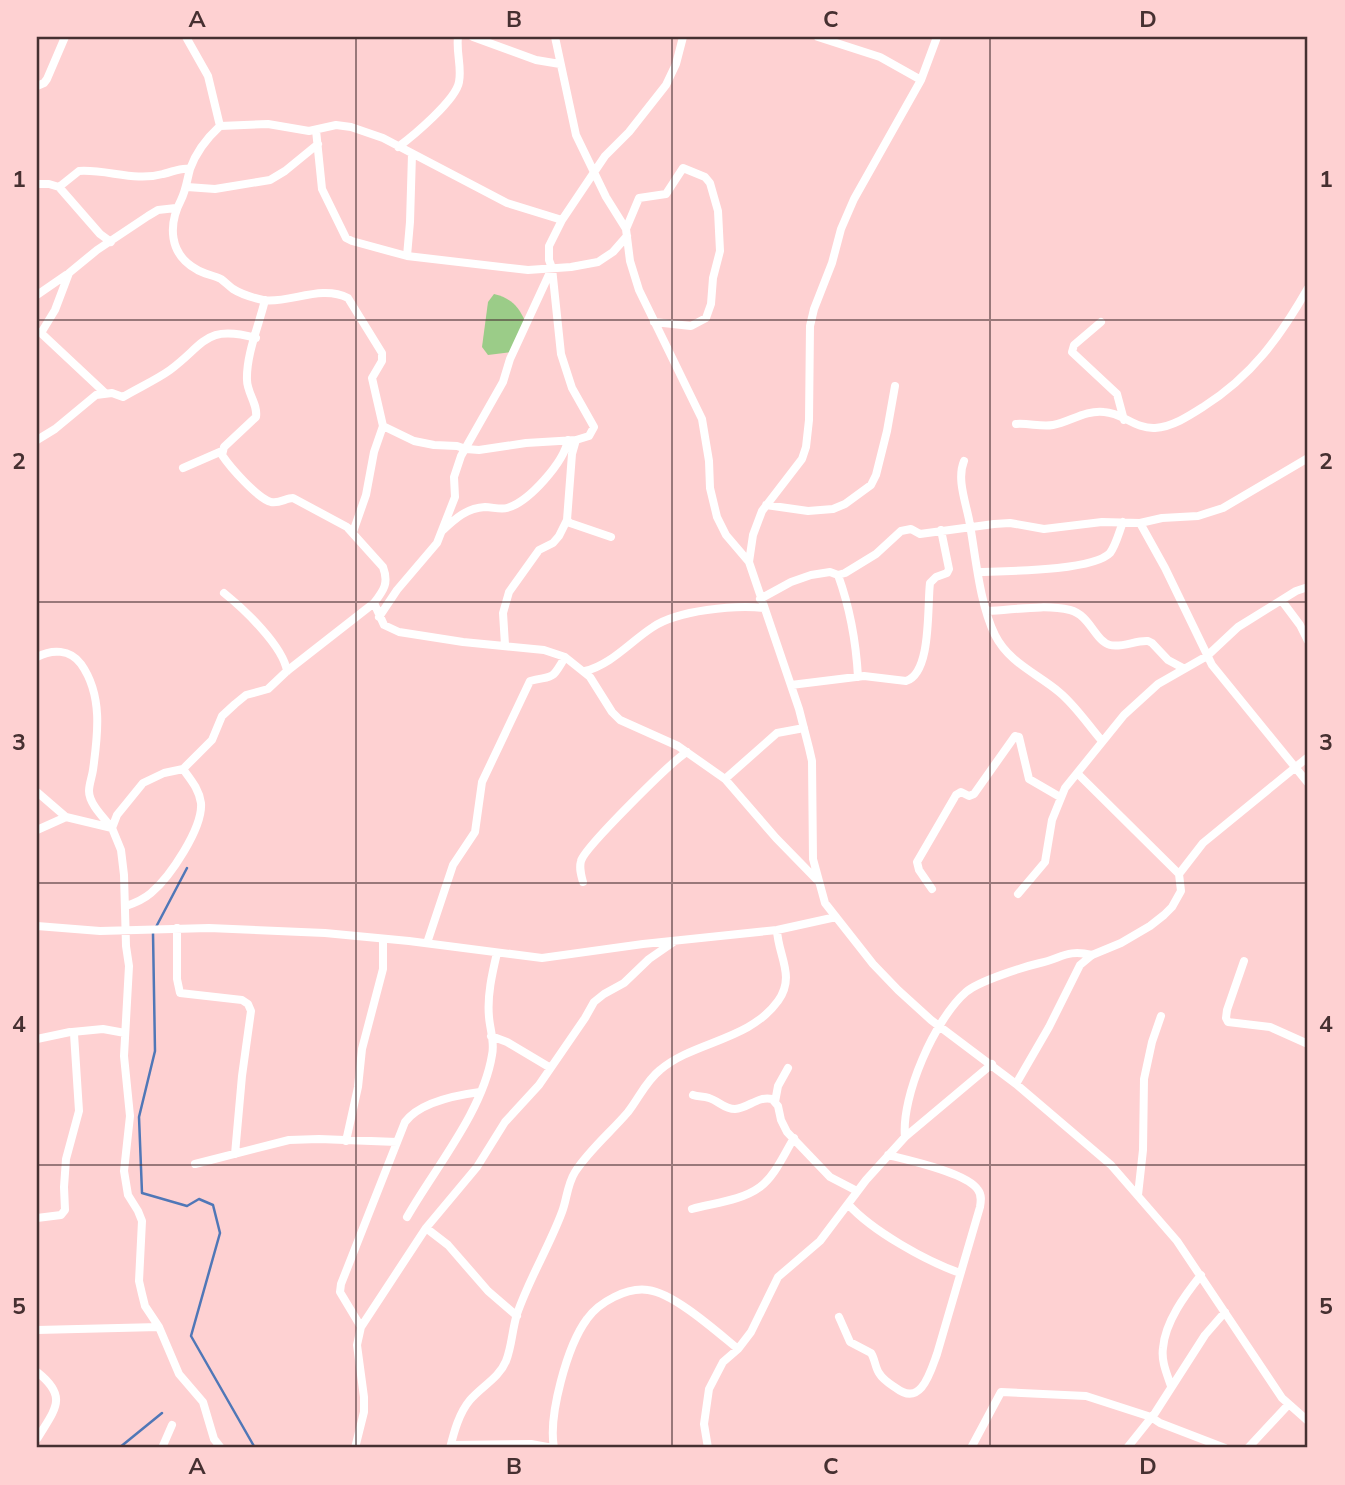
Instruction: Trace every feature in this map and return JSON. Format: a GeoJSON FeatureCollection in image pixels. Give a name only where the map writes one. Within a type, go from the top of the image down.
{"type":"FeatureCollection","features":[{"type":"Feature","properties":{"kind":"street"},"geometry":{"type":"LineString","coordinates":[[37,86],[47,79],[65,37]]}},
{"type":"Feature","properties":{"kind":"street"},"geometry":{"type":"LineString","coordinates":[[186,37],[208,76],[220,125]]}},
{"type":"Feature","properties":{"kind":"street"},"geometry":{"type":"LineString","coordinates":[[398,148],[456,92],[460,75],[458,37]]}},
{"type":"Feature","properties":{"kind":"street"},"geometry":{"type":"LineString","coordinates":[[473,37],[536,60],[560,64]]}},
{"type":"Feature","properties":{"kind":"street"},"geometry":{"type":"LineString","coordinates":[[555,37],[576,135],[626,232],[633,273],[702,419],[709,461],[710,488],[717,517],[726,536],[750,562]]}},
{"type":"Feature","properties":{"kind":"street"},"geometry":{"type":"LineString","coordinates":[[383,426],[434,446],[479,450],[589,436],[594,427],[572,388],[561,354],[549,246],[562,220],[594,171],[666,85],[676,64],[683,37]]}},
{"type":"Feature","properties":{"kind":"street"},"geometry":{"type":"LineString","coordinates":[[818,37],[880,57],[921,80]]}},
{"type":"Feature","properties":{"kind":"street"},"geometry":{"type":"LineString","coordinates":[[937,37],[921,80],[854,199],[841,229],[810,326],[810,420],[806,447],[802,458],[766,505],[753,535],[750,562],[760,599],[791,685],[812,761],[813,859],[818,881],[825,903],[873,964],[898,990],[1016,1084],[1111,1166],[1138,1195],[1177,1241],[1261,1369],[1288,1405],[1308,1421]]}},
{"type":"Feature","properties":{"kind":"street"},"geometry":{"type":"LineString","coordinates":[[353,532],[366,495],[374,452],[383,426],[372,378],[382,358],[381,349],[348,298],[333,294],[307,294],[265,300],[232,288],[220,278],[198,271],[183,260],[178,254],[172,223],[187,187],[190,169],[202,145],[220,125],[268,124],[316,130],[342,125],[365,131],[507,203],[562,220]]}},
{"type":"Feature","properties":{"kind":"street"},"geometry":{"type":"LineString","coordinates":[[316,130],[322,190],[346,238],[407,256],[528,270],[598,262],[613,253],[626,232],[639,198],[666,194],[683,168],[705,177],[710,183],[718,211],[720,238],[711,304],[706,317],[691,326],[654,322]]}},
{"type":"Feature","properties":{"kind":"street"},"geometry":{"type":"LineString","coordinates":[[187,187],[215,189],[270,180],[318,144]]}},
{"type":"Feature","properties":{"kind":"street"},"geometry":{"type":"LineString","coordinates":[[407,256],[412,154]]}},
{"type":"Feature","properties":{"kind":"street"},"geometry":{"type":"LineString","coordinates":[[59,187],[79,171],[129,176],[162,175],[181,168],[190,169]]}},
{"type":"Feature","properties":{"kind":"street"},"geometry":{"type":"LineString","coordinates":[[37,184],[59,187],[100,234],[111,242]]}},
{"type":"Feature","properties":{"kind":"street"},"geometry":{"type":"LineString","coordinates":[[37,295],[97,250],[158,211],[176,208]]}},
{"type":"Feature","properties":{"kind":"street"},"geometry":{"type":"LineString","coordinates":[[379,617],[397,590],[433,550],[455,497],[455,471],[503,382],[510,359],[552,268]]}},
{"type":"Feature","properties":{"kind":"street"},"geometry":{"type":"LineString","coordinates":[[69,273],[55,310],[39,333],[104,392],[123,397],[169,371],[194,347],[218,334],[233,332],[256,338]]}},
{"type":"Feature","properties":{"kind":"street"},"geometry":{"type":"LineString","coordinates":[[1016,424],[1055,425],[1072,417],[1107,412],[1143,428],[1168,426],[1190,416],[1228,391],[1265,355],[1308,288]]}},
{"type":"Feature","properties":{"kind":"street"},"geometry":{"type":"LineString","coordinates":[[183,468],[222,451],[256,417],[256,407],[248,389],[247,379],[265,300]]}},
{"type":"Feature","properties":{"kind":"street"},"geometry":{"type":"LineString","coordinates":[[1101,322],[1074,345],[1072,352],[1117,394],[1124,420]]}},
{"type":"Feature","properties":{"kind":"street"},"geometry":{"type":"LineString","coordinates":[[766,505],[821,511],[845,504],[871,485],[887,431],[895,386]]}},
{"type":"Feature","properties":{"kind":"street"},"geometry":{"type":"LineString","coordinates":[[37,440],[55,429],[96,395],[104,392]]}},
{"type":"Feature","properties":{"kind":"street"},"geometry":{"type":"LineString","coordinates":[[505,645],[503,613],[509,592],[539,550],[553,543],[559,536],[567,520],[572,440]]}},
{"type":"Feature","properties":{"kind":"street"},"geometry":{"type":"LineString","coordinates":[[441,532],[467,511],[484,507],[507,508],[527,497],[557,464],[572,440]]}},
{"type":"Feature","properties":{"kind":"street"},"geometry":{"type":"LineString","coordinates":[[112,828],[117,814],[143,783],[164,773],[184,769],[212,740],[226,712],[246,695],[268,690],[287,671],[374,603],[386,585],[383,567],[353,532],[293,498],[269,502],[235,471],[223,457],[222,451]]}},
{"type":"Feature","properties":{"kind":"street"},"geometry":{"type":"LineString","coordinates":[[760,599],[791,582],[811,575],[830,572],[838,575],[862,563],[901,531],[911,529],[920,534],[1010,523],[1044,529],[1198,516],[1212,512],[1308,458]]}},
{"type":"Feature","properties":{"kind":"street"},"geometry":{"type":"LineString","coordinates":[[964,461],[961,468],[962,479],[979,572],[996,637],[1007,652],[1030,673],[1058,691],[1102,741]]}},
{"type":"Feature","properties":{"kind":"street"},"geometry":{"type":"LineString","coordinates":[[567,520],[611,537]]}},
{"type":"Feature","properties":{"kind":"street"},"geometry":{"type":"LineString","coordinates":[[979,572],[1043,570],[1075,566],[1100,558],[1110,552],[1123,522]]}},
{"type":"Feature","properties":{"kind":"street"},"geometry":{"type":"LineString","coordinates":[[1140,523],[1212,665],[1308,783]]}},
{"type":"Feature","properties":{"kind":"street"},"geometry":{"type":"LineString","coordinates":[[791,685],[858,677],[906,681],[916,674],[927,639],[930,583],[949,569],[941,530]]}},
{"type":"Feature","properties":{"kind":"street"},"geometry":{"type":"LineString","coordinates":[[838,575],[852,620],[858,677]]}},
{"type":"Feature","properties":{"kind":"street"},"geometry":{"type":"LineString","coordinates":[[1018,894],[1045,862],[1052,820],[1060,797],[1102,741],[1138,701],[1183,668],[1207,656],[1238,627],[1296,591],[1308,587]]}},
{"type":"Feature","properties":{"kind":"street"},"geometry":{"type":"LineString","coordinates":[[224,593],[259,626],[283,658],[287,671]]}},
{"type":"Feature","properties":{"kind":"street"},"geometry":{"type":"LineString","coordinates":[[1282,601],[1308,641]]}},
{"type":"Feature","properties":{"kind":"street"},"geometry":{"type":"LineString","coordinates":[[374,603],[384,625],[399,632],[482,645],[505,645],[551,652],[565,657],[585,671],[620,720],[687,752],[725,779],[818,881]]}},
{"type":"Feature","properties":{"kind":"street"},"geometry":{"type":"LineString","coordinates":[[585,671],[595,669],[610,660],[665,620],[731,608],[764,608]]}},
{"type":"Feature","properties":{"kind":"street"},"geometry":{"type":"LineString","coordinates":[[988,611],[1037,608],[1069,610],[1082,615],[1104,642],[1111,645],[1148,641],[1168,660],[1183,668]]}},
{"type":"Feature","properties":{"kind":"street"},"geometry":{"type":"LineString","coordinates":[[37,657],[49,651],[69,654],[77,659],[93,685],[97,714],[90,799],[112,828],[121,850],[126,906],[129,999],[124,1056],[130,1116],[125,1153],[125,1180],[128,1195],[142,1222],[139,1280],[150,1315],[159,1327],[179,1374],[203,1402],[214,1439],[221,1448]]}},
{"type":"Feature","properties":{"kind":"street"},"geometry":{"type":"LineString","coordinates":[[427,943],[453,865],[475,832],[482,782],[519,701],[530,681],[552,677],[565,657]]}},
{"type":"Feature","properties":{"kind":"street"},"geometry":{"type":"LineString","coordinates":[[725,779],[777,733],[804,728]]}},
{"type":"Feature","properties":{"kind":"street"},"geometry":{"type":"LineString","coordinates":[[932,889],[919,870],[918,857],[956,795],[961,792],[969,796],[975,794],[1015,736],[1019,737],[1029,779],[1060,797]]}},
{"type":"Feature","properties":{"kind":"street"},"geometry":{"type":"LineString","coordinates":[[583,882],[580,865],[585,853],[627,807],[687,752]]}},
{"type":"Feature","properties":{"kind":"street"},"geometry":{"type":"LineString","coordinates":[[1179,874],[1203,843],[1308,757]]}},
{"type":"Feature","properties":{"kind":"street"},"geometry":{"type":"LineString","coordinates":[[126,906],[143,899],[157,887],[179,859],[199,824],[201,806],[198,790],[184,769]]}},
{"type":"Feature","properties":{"kind":"street"},"geometry":{"type":"LineString","coordinates":[[1016,1084],[1080,965],[1091,955],[1121,943],[1150,926],[1172,906],[1181,891],[1179,874],[1077,772]]}},
{"type":"Feature","properties":{"kind":"street"},"geometry":{"type":"LineString","coordinates":[[37,792],[65,817],[112,828]]}},
{"type":"Feature","properties":{"kind":"street"},"geometry":{"type":"LineString","coordinates":[[37,830],[65,817]]}},
{"type":"Feature","properties":{"kind":"street"},"geometry":{"type":"LineString","coordinates":[[37,926],[126,931],[177,928],[325,933],[551,957],[777,930],[836,917]]}},
{"type":"Feature","properties":{"kind":"street"},"geometry":{"type":"LineString","coordinates":[[177,928],[177,979],[180,993],[242,1000],[248,1004],[251,1011],[235,1154]]}},
{"type":"Feature","properties":{"kind":"street"},"geometry":{"type":"LineString","coordinates":[[738,1349],[687,1310],[654,1291],[638,1290],[604,1303],[587,1318],[571,1352],[552,1423],[553,1448],[531,1444],[450,1447],[463,1410],[471,1399],[493,1380],[506,1362],[517,1316],[536,1266],[562,1214],[567,1191],[575,1173],[630,1110],[649,1080],[660,1069],[676,1059],[739,1032],[760,1018],[778,1001],[786,985],[787,973],[777,942],[777,930]]}},
{"type":"Feature","properties":{"kind":"street"},"geometry":{"type":"LineString","coordinates":[[346,1141],[358,1087],[362,1049],[383,969],[383,939]]}},
{"type":"Feature","properties":{"kind":"street"},"geometry":{"type":"LineString","coordinates":[[355,1448],[364,1397],[357,1345],[361,1327],[426,1228],[477,1167],[505,1122],[539,1085],[594,1002],[624,983],[649,959],[676,940]]}},
{"type":"Feature","properties":{"kind":"street"},"geometry":{"type":"LineString","coordinates":[[905,1137],[907,1104],[918,1070],[940,1026],[967,990],[1023,967],[1068,953],[1077,951],[1091,955]]}},
{"type":"Feature","properties":{"kind":"street"},"geometry":{"type":"LineString","coordinates":[[407,1217],[464,1124],[492,1058],[489,996],[497,953]]}},
{"type":"Feature","properties":{"kind":"street"},"geometry":{"type":"LineString","coordinates":[[1244,961],[1227,1010],[1228,1022],[1270,1027],[1308,1044]]}},
{"type":"Feature","properties":{"kind":"street"},"geometry":{"type":"LineString","coordinates":[[1138,1195],[1143,1150],[1144,1079],[1161,1016]]}},
{"type":"Feature","properties":{"kind":"street"},"geometry":{"type":"LineString","coordinates":[[37,1039],[103,1029],[125,1033]]}},
{"type":"Feature","properties":{"kind":"street"},"geometry":{"type":"LineString","coordinates":[[37,1218],[61,1215],[65,1210],[66,1159],[79,1111],[75,1039],[72,1032]]}},
{"type":"Feature","properties":{"kind":"street"},"geometry":{"type":"LineString","coordinates":[[491,1035],[549,1067]]}},
{"type":"Feature","properties":{"kind":"street"},"geometry":{"type":"LineString","coordinates":[[708,1448],[704,1424],[709,1389],[723,1362],[738,1349],[757,1320],[778,1277],[820,1241],[857,1191],[905,1137],[992,1064]]}},
{"type":"Feature","properties":{"kind":"street"},"geometry":{"type":"LineString","coordinates":[[788,1068],[778,1086],[775,1102],[784,1127],[830,1177],[857,1191]]}},
{"type":"Feature","properties":{"kind":"street"},"geometry":{"type":"LineString","coordinates":[[361,1327],[340,1292],[341,1284],[397,1142],[411,1114],[449,1099],[480,1091]]}},
{"type":"Feature","properties":{"kind":"street"},"geometry":{"type":"LineString","coordinates":[[693,1095],[711,1098],[734,1109],[744,1107],[759,1098],[772,1099],[775,1102]]}},
{"type":"Feature","properties":{"kind":"street"},"geometry":{"type":"LineString","coordinates":[[692,1209],[744,1195],[760,1187],[773,1172],[794,1138]]}},
{"type":"Feature","properties":{"kind":"street"},"geometry":{"type":"LineString","coordinates":[[195,1164],[289,1140],[397,1142]]}},
{"type":"Feature","properties":{"kind":"street"},"geometry":{"type":"LineString","coordinates":[[839,1317],[850,1342],[871,1353],[880,1375],[900,1392],[913,1395],[922,1387],[937,1354],[981,1196],[978,1189],[966,1179],[888,1155]]}},
{"type":"Feature","properties":{"kind":"street"},"geometry":{"type":"LineString","coordinates":[[848,1204],[878,1229],[929,1260],[960,1273]]}},
{"type":"Feature","properties":{"kind":"street"},"geometry":{"type":"LineString","coordinates":[[426,1228],[448,1245],[488,1291],[517,1316]]}},
{"type":"Feature","properties":{"kind":"street"},"geometry":{"type":"LineString","coordinates":[[1171,1386],[1165,1369],[1163,1348],[1180,1303],[1201,1275]]}},
{"type":"Feature","properties":{"kind":"street"},"geometry":{"type":"LineString","coordinates":[[1127,1448],[1151,1417],[1205,1335],[1225,1312]]}},
{"type":"Feature","properties":{"kind":"street"},"geometry":{"type":"LineString","coordinates":[[37,1330],[159,1327]]}},
{"type":"Feature","properties":{"kind":"street"},"geometry":{"type":"LineString","coordinates":[[37,1372],[48,1381],[56,1395],[55,1407],[37,1439]]}},
{"type":"Feature","properties":{"kind":"street"},"geometry":{"type":"LineString","coordinates":[[971,1448],[1000,1392],[1086,1396],[1151,1417],[1225,1448]]}},
{"type":"Feature","properties":{"kind":"street"},"geometry":{"type":"LineString","coordinates":[[1248,1448],[1288,1405]]}},
{"type":"Feature","properties":{"kind":"street"},"geometry":{"type":"LineString","coordinates":[[162,1448],[172,1424]]}},
{"type":"Feature","properties":{"kind":"green space"},"geometry":{"type":"Polygon","coordinates":[[[494,294],[513,303],[525,321],[511,352],[488,355],[482,347],[488,302],[494,294]]]}},
{"type":"Feature","properties":{"kind":"waterway"},"geometry":{"type":"LineString","coordinates":[[156,927],[187,868]]}},
{"type":"Feature","properties":{"kind":"waterway"},"geometry":{"type":"LineString","coordinates":[[153,933],[155,1051],[139,1117],[142,1193],[187,1206],[199,1199],[213,1205],[220,1233],[191,1336],[255,1448]]}},
{"type":"Feature","properties":{"kind":"waterway"},"geometry":{"type":"LineString","coordinates":[[119,1448],[162,1413]]}}]}
